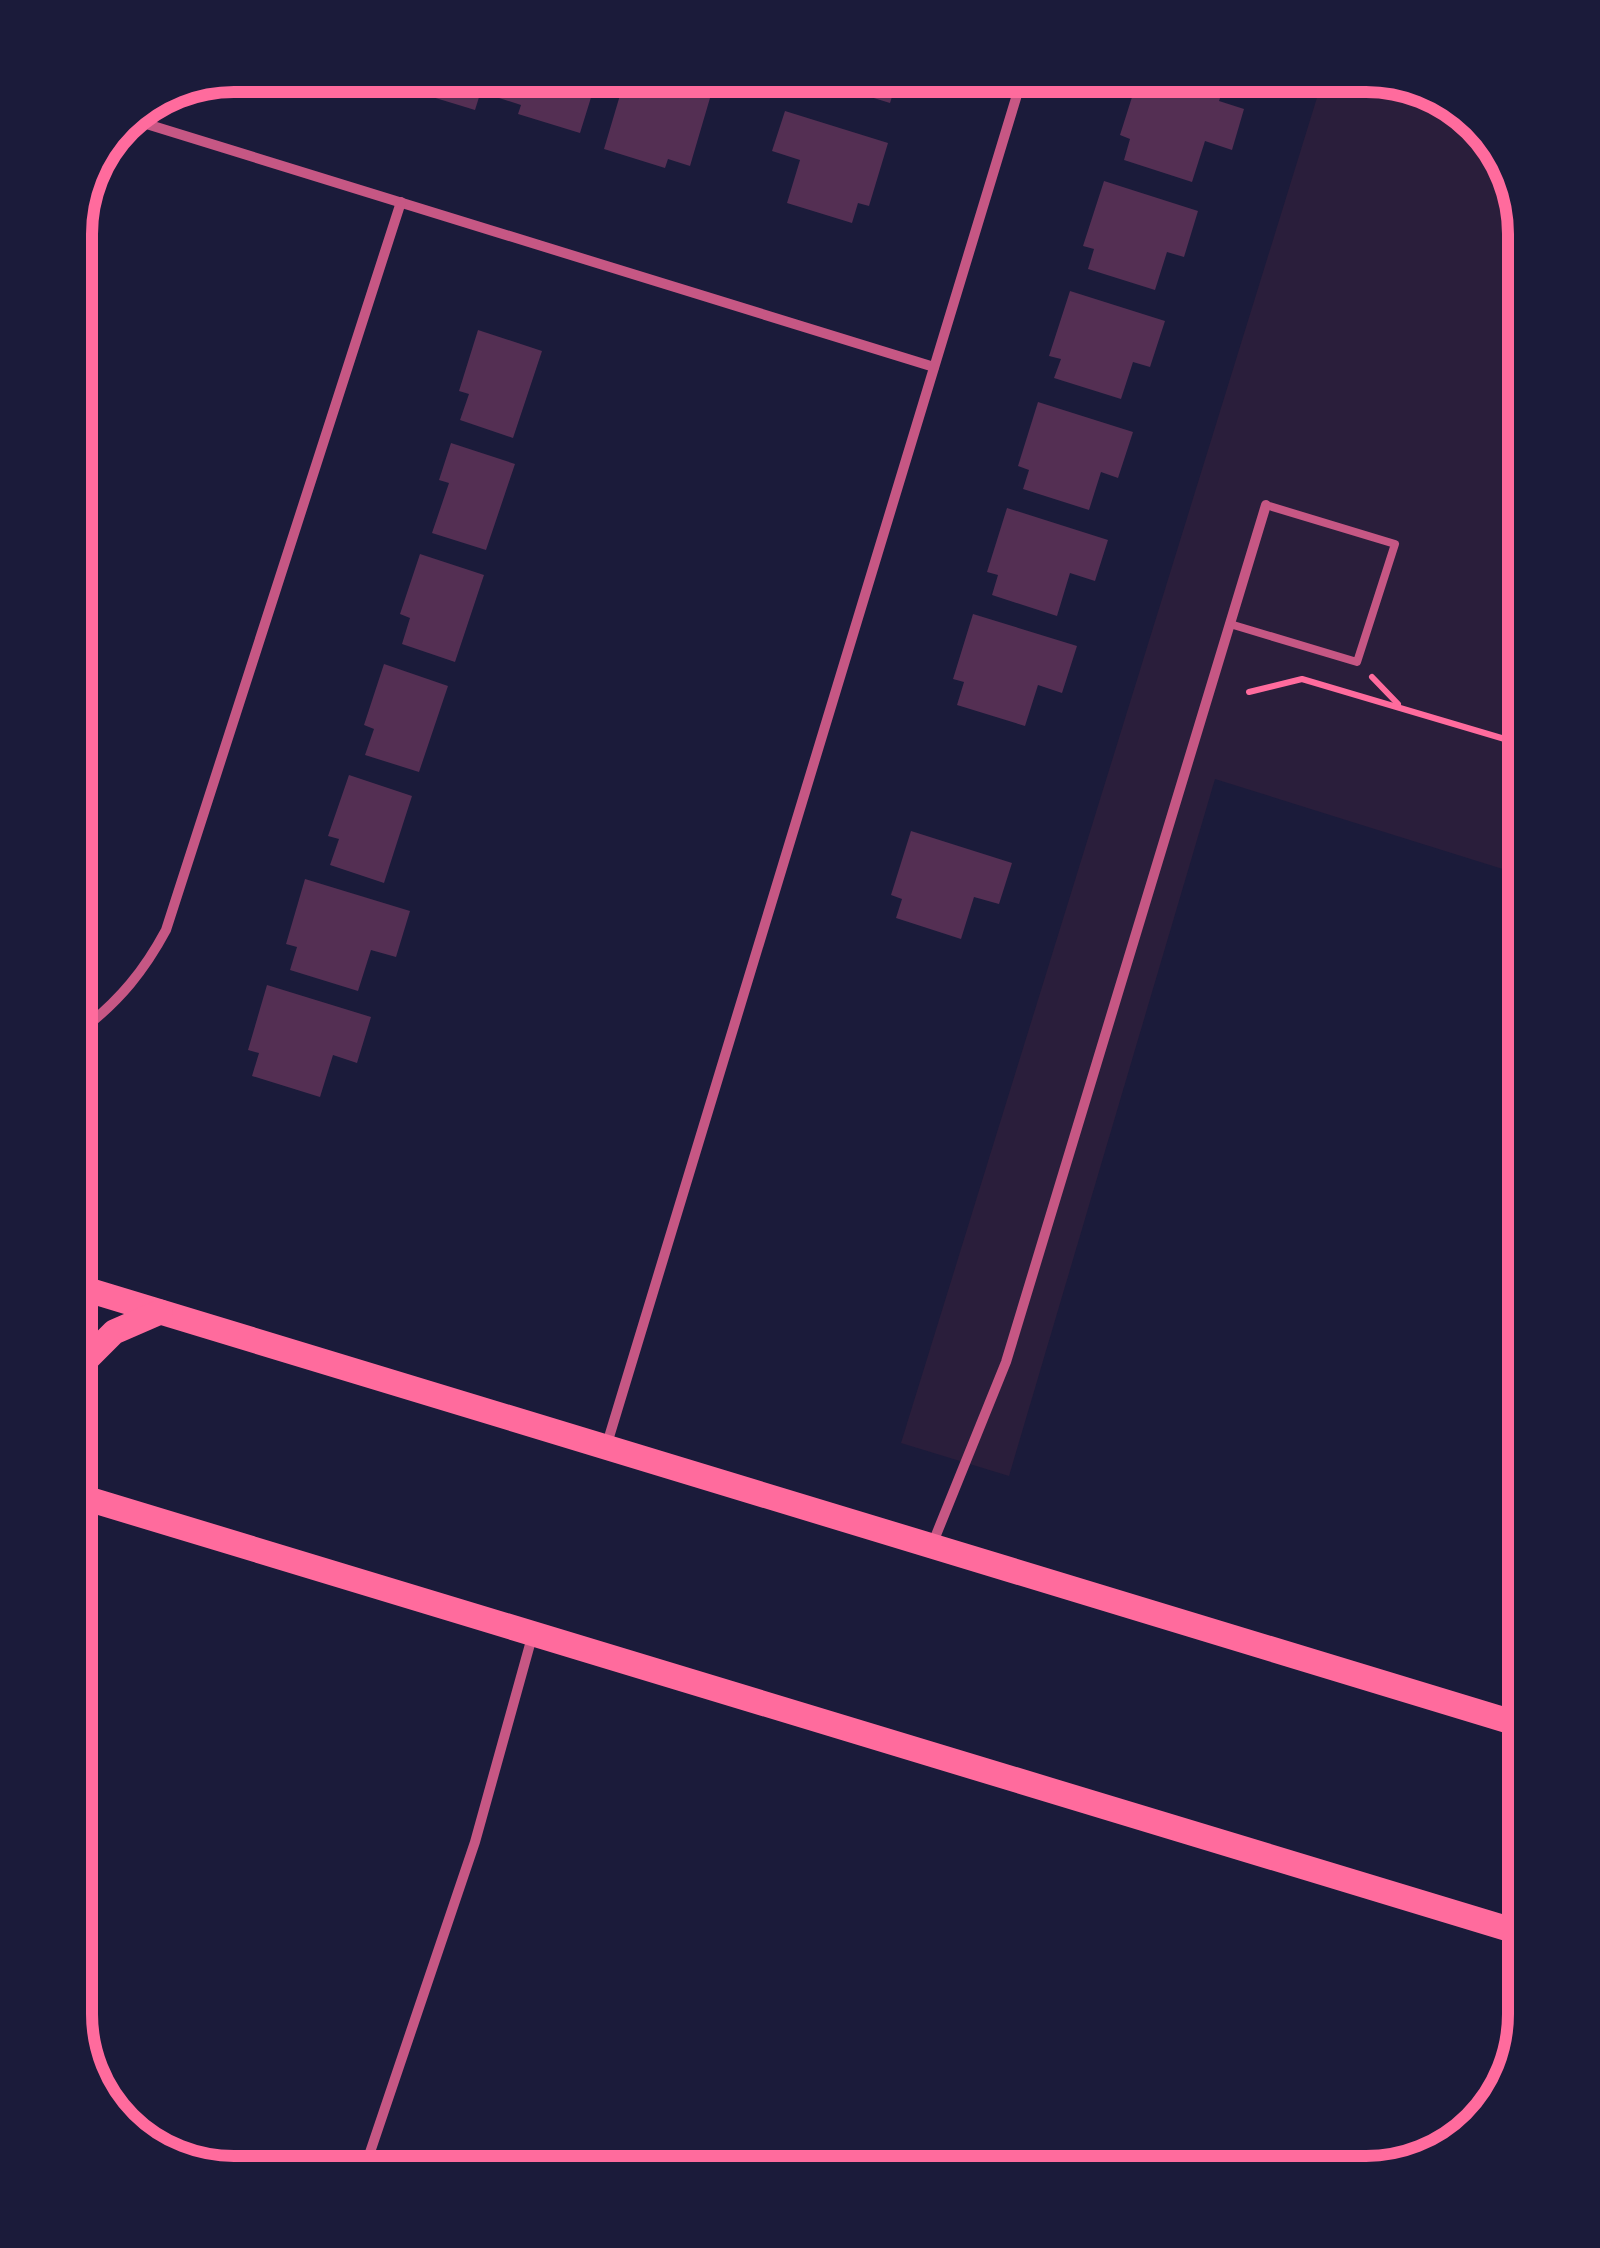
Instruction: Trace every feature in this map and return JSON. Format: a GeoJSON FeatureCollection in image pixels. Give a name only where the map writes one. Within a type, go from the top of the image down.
{"type":"FeatureCollection","features":[{"type":"Feature","properties":{"kind":"main road"},"geometry":{"type":"LineString","coordinates":[[92,1291],[1508,1721]]}},
{"type":"Feature","properties":{"kind":"main road"},"geometry":{"type":"LineString","coordinates":[[92,1354],[114,1332],[160,1312]]}},
{"type":"Feature","properties":{"kind":"main road"},"geometry":{"type":"LineString","coordinates":[[92,1500],[1508,1929]]}},
{"type":"Feature","properties":{"kind":"street"},"geometry":{"type":"LineString","coordinates":[[606,1446],[1017,93]]}},
{"type":"Feature","properties":{"kind":"street"},"geometry":{"type":"LineString","coordinates":[[146,124],[934,367]]}},
{"type":"Feature","properties":{"kind":"street"},"geometry":{"type":"LineString","coordinates":[[93,1022],[115,1004],[146,969],[166,930],[401,202]]}},
{"type":"Feature","properties":{"kind":"street"},"geometry":{"type":"LineString","coordinates":[[932,1546],[1006,1362],[1266,505]]}},
{"type":"Feature","properties":{"kind":"street"},"geometry":{"type":"LineString","coordinates":[[369,2155],[474,1842],[532,1636]]}},
{"type":"Feature","properties":{"kind":"lane"},"geometry":{"type":"LineString","coordinates":[[1230,624],[1357,662],[1395,544],[1266,505]]}},
{"type":"Feature","properties":{"kind":"path"},"geometry":{"type":"LineString","coordinates":[[1357,662],[1401,708]]}},
{"type":"Feature","properties":{"kind":"path"},"geometry":{"type":"LineString","coordinates":[[1249,692],[1302,679],[1508,741]]}},
{"type":"Feature","properties":{"kind":"shaded area"},"geometry":{"type":"Polygon","coordinates":[[[1318,93],[1375,93],[1411,100],[1445,116],[1472,141],[1497,180],[1506,216],[1508,871],[1215,779],[1009,1476],[901,1443],[1318,93]]]}},
{"type":"Feature","properties":{"kind":"building"},"geometry":{"type":"Polygon","coordinates":[[[416,92],[481,92],[475,110],[416,92]]]}},
{"type":"Feature","properties":{"kind":"building"},"geometry":{"type":"Polygon","coordinates":[[[501,92],[593,92],[580,133],[518,114],[521,105],[499,98],[501,92]]]}},
{"type":"Feature","properties":{"kind":"building"},"geometry":{"type":"Polygon","coordinates":[[[621,92],[692,92],[710,98],[690,166],[668,159],[665,168],[604,149],[621,92]]]}},
{"type":"Feature","properties":{"kind":"building"},"geometry":{"type":"Polygon","coordinates":[[[856,93],[893,93],[890,103],[856,93]]]}},
{"type":"Feature","properties":{"kind":"building"},"geometry":{"type":"Polygon","coordinates":[[[1133,93],[1215,93],[1221,95],[1219,101],[1244,109],[1232,150],[1205,141],[1192,182],[1124,160],[1130,139],[1120,135],[1133,93]]]}},
{"type":"Feature","properties":{"kind":"building"},"geometry":{"type":"Polygon","coordinates":[[[785,111],[888,143],[869,206],[858,203],[852,223],[787,203],[800,160],[772,151],[785,111]]]}},
{"type":"Feature","properties":{"kind":"building"},"geometry":{"type":"Polygon","coordinates":[[[1104,181],[1198,211],[1184,257],[1167,252],[1155,290],[1088,269],[1094,249],[1083,246],[1104,181]]]}},
{"type":"Feature","properties":{"kind":"building"},"geometry":{"type":"Polygon","coordinates":[[[1070,291],[1165,321],[1150,367],[1133,362],[1121,399],[1054,378],[1061,359],[1049,356],[1070,291]]]}},
{"type":"Feature","properties":{"kind":"building"},"geometry":{"type":"Polygon","coordinates":[[[478,330],[542,351],[513,438],[460,420],[469,394],[459,391],[478,330]]]}},
{"type":"Feature","properties":{"kind":"building"},"geometry":{"type":"Polygon","coordinates":[[[1038,402],[1133,432],[1118,478],[1101,472],[1089,510],[1023,489],[1029,470],[1018,466],[1038,402]]]}},
{"type":"Feature","properties":{"kind":"building"},"geometry":{"type":"Polygon","coordinates":[[[451,443],[515,464],[486,550],[432,533],[449,483],[439,480],[451,443]]]}},
{"type":"Feature","properties":{"kind":"building"},"geometry":{"type":"Polygon","coordinates":[[[1007,508],[1108,540],[1095,581],[1070,573],[1057,616],[992,595],[998,575],[987,572],[1007,508]]]}},
{"type":"Feature","properties":{"kind":"building"},"geometry":{"type":"Polygon","coordinates":[[[420,554],[484,575],[455,662],[402,644],[410,618],[400,614],[420,554]]]}},
{"type":"Feature","properties":{"kind":"building"},"geometry":{"type":"Polygon","coordinates":[[[973,614],[1077,646],[1062,693],[1038,685],[1025,726],[957,705],[964,682],[953,679],[973,614]]]}},
{"type":"Feature","properties":{"kind":"building"},"geometry":{"type":"Polygon","coordinates":[[[384,664],[448,686],[419,772],[365,755],[374,729],[364,725],[384,664]]]}},
{"type":"Feature","properties":{"kind":"building"},"geometry":{"type":"Polygon","coordinates":[[[349,775],[412,796],[384,883],[330,865],[339,839],[328,836],[349,775]]]}},
{"type":"Feature","properties":{"kind":"building"},"geometry":{"type":"Polygon","coordinates":[[[911,831],[1012,863],[999,904],[974,897],[961,939],[896,918],[902,899],[891,895],[911,831]]]}},
{"type":"Feature","properties":{"kind":"building"},"geometry":{"type":"Polygon","coordinates":[[[305,879],[410,911],[396,957],[371,950],[358,991],[290,970],[297,947],[286,944],[305,879]]]}},
{"type":"Feature","properties":{"kind":"building"},"geometry":{"type":"Polygon","coordinates":[[[267,985],[371,1017],[357,1063],[333,1055],[320,1097],[252,1076],[259,1053],[248,1050],[267,985]]]}}]}
